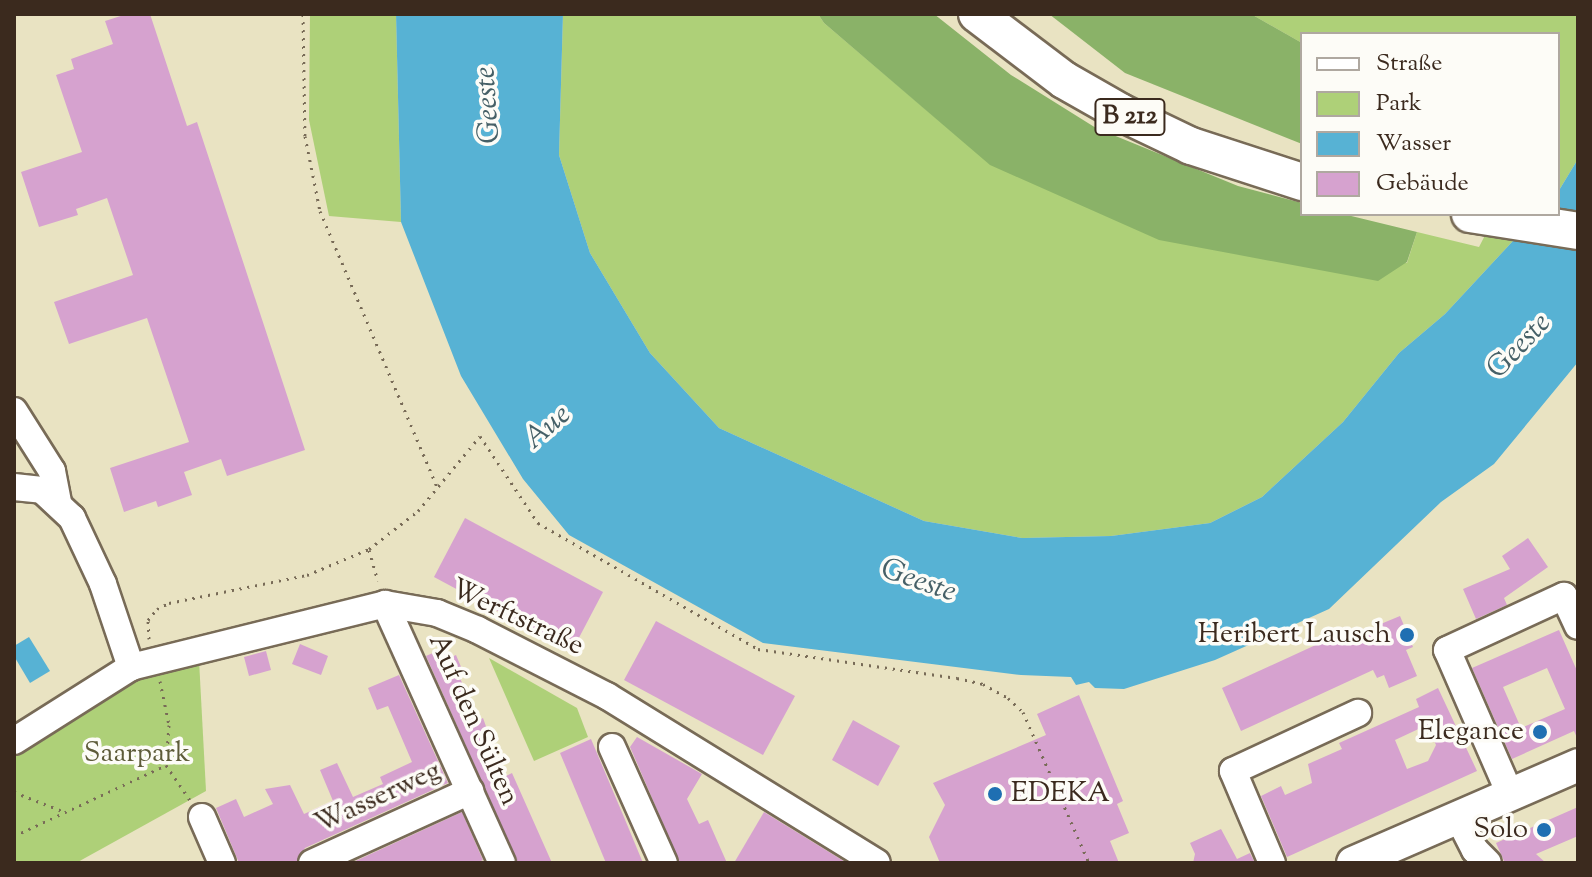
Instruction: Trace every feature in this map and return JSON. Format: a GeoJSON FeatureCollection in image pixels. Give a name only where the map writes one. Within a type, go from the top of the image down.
{"type":"FeatureCollection","features":[{"type":"Feature","properties":{"kind":"highway","name":"B 212"},"geometry":{"type":"LineString","coordinates":[[977,14],[1064,80],[1120,112],[1191,146],[1300,181]]}},
{"type":"Feature","properties":{"kind":"highway"},"geometry":{"type":"LineString","coordinates":[[1483,216],[1578,231]]}},
{"type":"Feature","properties":{"kind":"main road"},"geometry":{"type":"LineString","coordinates":[[1353,863],[1578,765]]}},
{"type":"Feature","properties":{"kind":"street"},"geometry":{"type":"LineString","coordinates":[[14,411],[52,471],[58,502]]}},
{"type":"Feature","properties":{"kind":"street"},"geometry":{"type":"LineString","coordinates":[[14,487],[42,490],[58,502],[84,540],[144,663]]}},
{"type":"Feature","properties":{"kind":"street"},"geometry":{"type":"LineString","coordinates":[[1510,794],[1447,650],[1564,596],[1578,626]]}},
{"type":"Feature","properties":{"kind":"street","name":"Werftstraße"},"geometry":{"type":"LineString","coordinates":[[14,741],[144,663],[385,604],[450,619],[596,690],[877,863]]}},
{"type":"Feature","properties":{"kind":"street","name":"Auf den Sülten"},"geometry":{"type":"LineString","coordinates":[[385,604],[502,863]]}},
{"type":"Feature","properties":{"kind":"street"},"geometry":{"type":"LineString","coordinates":[[1272,863],[1233,771],[1358,713]]}},
{"type":"Feature","properties":{"kind":"street"},"geometry":{"type":"LineString","coordinates":[[612,747],[664,863]]}},
{"type":"Feature","properties":{"kind":"street","name":"Wasserweg"},"geometry":{"type":"LineString","coordinates":[[312,863],[470,791]]}},
{"type":"Feature","properties":{"kind":"street"},"geometry":{"type":"LineString","coordinates":[[202,817],[222,863]]}},
{"type":"Feature","properties":{"kind":"street"},"geometry":{"type":"LineString","coordinates":[[1458,817],[1475,850],[1488,863]]}},
{"type":"Feature","properties":{"kind":"path"},"geometry":{"type":"LineString","coordinates":[[303,14],[305,136],[320,211],[437,487]]}},
{"type":"Feature","properties":{"kind":"path"},"geometry":{"type":"LineString","coordinates":[[202,817],[166,765],[169,725],[144,663],[146,630],[157,609],[307,575],[369,549],[404,525],[480,436],[538,523],[758,649],[957,678],[983,684],[1008,698],[1023,712],[1089,863]]}},
{"type":"Feature","properties":{"kind":"path"},"geometry":{"type":"LineString","coordinates":[[369,549],[385,604]]}},
{"type":"Feature","properties":{"kind":"path"},"geometry":{"type":"LineString","coordinates":[[14,836],[166,765]]}},
{"type":"Feature","properties":{"kind":"path"},"geometry":{"type":"LineString","coordinates":[[14,792],[65,812]]}},
{"type":"Feature","properties":{"kind":"green space"},"geometry":{"type":"Polygon","coordinates":[[[310,14],[396,14],[401,222],[329,216],[309,120],[310,14]]]}},
{"type":"Feature","properties":{"kind":"green space"},"geometry":{"type":"Polygon","coordinates":[[[563,14],[818,14],[824,23],[990,164],[1407,263],[1417,232],[1479,247],[1495,216],[1536,216],[1445,314],[1399,353],[1343,422],[1262,497],[1210,523],[1111,536],[1022,538],[924,521],[719,428],[650,353],[590,253],[559,155],[563,14]]]}},
{"type":"Feature","properties":{"kind":"green space"},"geometry":{"type":"Polygon","coordinates":[[[818,14],[934,14],[1011,75],[1096,128],[1238,186],[1300,202],[1300,216],[1351,216],[1417,232],[1407,262],[1378,281],[1159,240],[990,165],[824,23],[818,14]]]}},
{"type":"Feature","properties":{"kind":"green space"},"geometry":{"type":"Polygon","coordinates":[[[1049,14],[1251,14],[1300,42],[1300,143],[1125,73],[1049,14]]]}},
{"type":"Feature","properties":{"kind":"green space"},"geometry":{"type":"Polygon","coordinates":[[[1251,14],[1578,14],[1578,159],[1560,189],[1560,32],[1300,32],[1300,42],[1251,14]]]}},
{"type":"Feature","properties":{"kind":"green space"},"geometry":{"type":"Polygon","coordinates":[[[489,658],[577,708],[588,737],[534,761],[489,658]]]}},
{"type":"Feature","properties":{"kind":"green space","name":"Saarpark"},"geometry":{"type":"Polygon","coordinates":[[[199,660],[206,791],[76,863],[14,863],[14,754],[125,683],[199,660]]]}},
{"type":"Feature","properties":{"kind":"water"},"geometry":{"type":"Polygon","coordinates":[[[396,14],[563,14],[559,155],[590,253],[650,353],[719,428],[924,521],[1022,538],[1111,536],[1210,523],[1262,497],[1343,422],[1399,353],[1445,314],[1536,216],[1560,216],[1560,189],[1578,159],[1578,362],[1494,464],[1441,502],[1329,609],[1215,660],[1124,689],[1095,688],[1089,682],[1076,685],[1071,677],[1021,675],[763,643],[569,535],[523,479],[461,376],[401,222],[396,14]]]}},
{"type":"Feature","properties":{"kind":"water"},"geometry":{"type":"Polygon","coordinates":[[[29,637],[50,671],[30,683],[14,656],[14,646],[29,637]]]}},
{"type":"Feature","properties":{"kind":"building"},"geometry":{"type":"Polygon","coordinates":[[[127,14],[150,14],[187,126],[197,122],[305,450],[227,476],[221,459],[184,472],[192,495],[158,507],[156,501],[124,512],[110,468],[189,442],[147,318],[69,344],[54,302],[133,275],[107,198],[76,209],[78,215],[39,227],[21,172],[82,152],[56,75],[74,69],[71,59],[113,44],[105,21],[127,14]]]}},
{"type":"Feature","properties":{"kind":"building"},"geometry":{"type":"Polygon","coordinates":[[[465,518],[603,592],[572,651],[434,577],[465,518]]]}},
{"type":"Feature","properties":{"kind":"building"},"geometry":{"type":"Polygon","coordinates":[[[1528,538],[1548,567],[1504,598],[1507,605],[1476,619],[1463,589],[1510,569],[1502,556],[1528,538]]]}},
{"type":"Feature","properties":{"kind":"building"},"geometry":{"type":"Polygon","coordinates":[[[1400,616],[1413,647],[1406,650],[1417,676],[1389,688],[1384,675],[1377,678],[1373,670],[1241,731],[1222,688],[1344,632],[1347,638],[1400,616]]]}},
{"type":"Feature","properties":{"kind":"building"},"geometry":{"type":"Polygon","coordinates":[[[656,621],[795,696],[763,755],[624,680],[656,621]]]}},
{"type":"Feature","properties":{"kind":"building"},"geometry":{"type":"Polygon","coordinates":[[[1559,630],[1578,673],[1578,740],[1574,731],[1512,759],[1472,668],[1559,630]],[[1547,668],[1503,687],[1521,728],[1565,709],[1547,668]]]}},
{"type":"Feature","properties":{"kind":"building"},"geometry":{"type":"Polygon","coordinates":[[[300,644],[328,656],[321,675],[292,664],[300,644]]]}},
{"type":"Feature","properties":{"kind":"building"},"geometry":{"type":"Polygon","coordinates":[[[444,648],[449,658],[456,655],[464,674],[459,676],[479,720],[483,718],[504,777],[512,773],[552,863],[518,863],[426,656],[444,648]]]}},
{"type":"Feature","properties":{"kind":"building"},"geometry":{"type":"Polygon","coordinates":[[[266,651],[271,670],[249,676],[244,657],[266,651]]]}},
{"type":"Feature","properties":{"kind":"building"},"geometry":{"type":"Polygon","coordinates":[[[399,675],[448,783],[305,848],[296,863],[239,863],[216,808],[236,799],[244,817],[273,804],[265,789],[290,785],[304,814],[333,801],[320,770],[337,763],[353,797],[383,784],[380,777],[412,762],[388,706],[377,710],[368,688],[399,675]]]}},
{"type":"Feature","properties":{"kind":"building"},"geometry":{"type":"Polygon","coordinates":[[[1438,688],[1477,771],[1287,857],[1261,796],[1281,786],[1285,795],[1312,783],[1308,764],[1342,749],[1339,743],[1419,707],[1416,699],[1438,688]],[[1427,725],[1395,740],[1407,769],[1428,761],[1436,745],[1427,725]]]}},
{"type":"Feature","properties":{"kind":"building"},"geometry":{"type":"Polygon","coordinates":[[[1079,695],[1123,801],[1117,804],[1129,833],[1110,841],[1119,863],[940,863],[929,837],[945,805],[933,783],[1046,735],[1037,714],[1079,695]]]}},
{"type":"Feature","properties":{"kind":"building"},"geometry":{"type":"Polygon","coordinates":[[[853,720],[900,746],[878,786],[832,760],[853,720]]]}},
{"type":"Feature","properties":{"kind":"building"},"geometry":{"type":"Polygon","coordinates":[[[637,737],[702,774],[687,799],[699,824],[708,820],[727,863],[680,863],[630,747],[637,737]]]}},
{"type":"Feature","properties":{"kind":"building"},"geometry":{"type":"Polygon","coordinates":[[[591,739],[643,863],[606,863],[560,753],[591,739]]]}},
{"type":"Feature","properties":{"kind":"building"},"geometry":{"type":"Polygon","coordinates":[[[1578,807],[1578,836],[1536,854],[1546,863],[1504,861],[1496,843],[1578,807]]]}},
{"type":"Feature","properties":{"kind":"building"},"geometry":{"type":"Polygon","coordinates":[[[462,812],[483,860],[476,863],[351,863],[462,812]]]}},
{"type":"Feature","properties":{"kind":"building"},"geometry":{"type":"Polygon","coordinates":[[[764,812],[847,863],[734,863],[764,812]]]}},
{"type":"Feature","properties":{"kind":"building"},"geometry":{"type":"Polygon","coordinates":[[[1221,829],[1237,859],[1250,853],[1255,863],[1193,863],[1195,854],[1190,843],[1221,829]]]}},
{"type":"Feature","properties":{"kind":"place","name":"Heribert Lausch"},"geometry":{"type":"Point","coordinates":[1407,635]}},
{"type":"Feature","properties":{"kind":"place","name":"Elegance"},"geometry":{"type":"Point","coordinates":[1540,732]}},
{"type":"Feature","properties":{"kind":"place","name":"EDEKA"},"geometry":{"type":"Point","coordinates":[995,794]}},
{"type":"Feature","properties":{"kind":"place","name":"Solo"},"geometry":{"type":"Point","coordinates":[1544,830]}},
{"type":"Feature","properties":{"kind":"water label","name":"Geeste"},"geometry":{"type":"Point","coordinates":[489,105]}},
{"type":"Feature","properties":{"kind":"water label","name":"Geeste"},"geometry":{"type":"Point","coordinates":[1520,347]}},
{"type":"Feature","properties":{"kind":"water label","name":"Aue"},"geometry":{"type":"Point","coordinates":[548,428]}},
{"type":"Feature","properties":{"kind":"water label","name":"Geeste"},"geometry":{"type":"Point","coordinates":[918,582]}}]}
